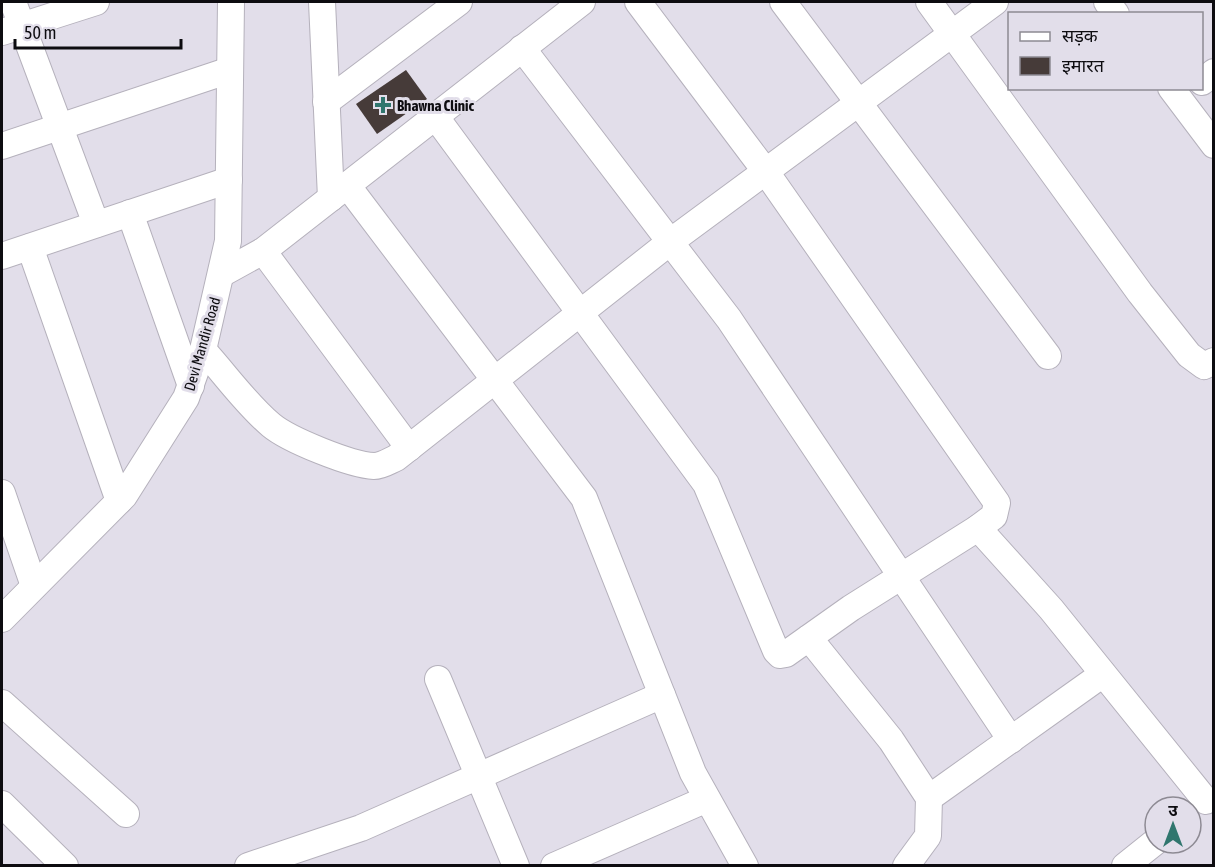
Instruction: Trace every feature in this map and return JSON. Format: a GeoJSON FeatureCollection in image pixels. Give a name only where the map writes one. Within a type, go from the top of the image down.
{"type":"FeatureCollection","features":[{"type":"Feature","properties":{"kind":"street"},"geometry":{"type":"LineString","coordinates":[[13,2],[12,29],[60,126],[96,224]]}},
{"type":"Feature","properties":{"kind":"street"},"geometry":{"type":"LineString","coordinates":[[12,29],[96,2]]}},
{"type":"Feature","properties":{"kind":"street","name":"Devi Mandir Road"},"geometry":{"type":"LineString","coordinates":[[2,619],[119,501],[186,398],[191,386],[223,273],[228,241],[231,2]]}},
{"type":"Feature","properties":{"kind":"street"},"geometry":{"type":"LineString","coordinates":[[322,2],[326,102],[339,191],[494,379],[584,498],[693,773],[745,866]]}},
{"type":"Feature","properties":{"kind":"street"},"geometry":{"type":"LineString","coordinates":[[326,102],[459,2]]}},
{"type":"Feature","properties":{"kind":"street"},"geometry":{"type":"LineString","coordinates":[[223,273],[262,251],[582,2]]}},
{"type":"Feature","properties":{"kind":"street"},"geometry":{"type":"LineString","coordinates":[[435,116],[581,311],[706,484],[776,651],[780,655],[786,654],[978,528],[994,516],[997,503],[993,494],[766,172],[638,2]]}},
{"type":"Feature","properties":{"kind":"street"},"geometry":{"type":"LineString","coordinates":[[783,2],[1048,356]]}},
{"type":"Feature","properties":{"kind":"street"},"geometry":{"type":"LineString","coordinates":[[929,2],[1140,293],[1189,355],[1204,366],[1214,361]]}},
{"type":"Feature","properties":{"kind":"street"},"geometry":{"type":"LineString","coordinates":[[203,350],[272,425],[298,441],[374,466],[396,458],[670,242],[995,2]]}},
{"type":"Feature","properties":{"kind":"street"},"geometry":{"type":"LineString","coordinates":[[522,48],[729,319],[1011,740]]}},
{"type":"Feature","properties":{"kind":"street"},"geometry":{"type":"LineString","coordinates":[[2,146],[230,70]]}},
{"type":"Feature","properties":{"kind":"street"},"geometry":{"type":"LineString","coordinates":[[1182,92],[1214,145]]}},
{"type":"Feature","properties":{"kind":"street"},"geometry":{"type":"LineString","coordinates":[[2,256],[229,180]]}},
{"type":"Feature","properties":{"kind":"street"},"geometry":{"type":"LineString","coordinates":[[130,213],[191,386]]}},
{"type":"Feature","properties":{"kind":"street"},"geometry":{"type":"LineString","coordinates":[[30,247],[119,501]]}},
{"type":"Feature","properties":{"kind":"street"},"geometry":{"type":"LineString","coordinates":[[262,251],[409,448]]}},
{"type":"Feature","properties":{"kind":"street"},"geometry":{"type":"LineString","coordinates":[[3,500],[34,586]]}},
{"type":"Feature","properties":{"kind":"street"},"geometry":{"type":"LineString","coordinates":[[978,528],[1051,609],[1207,802]]}},
{"type":"Feature","properties":{"kind":"street"},"geometry":{"type":"LineString","coordinates":[[808,638],[891,740],[929,798],[928,836],[906,866]]}},
{"type":"Feature","properties":{"kind":"street"},"geometry":{"type":"LineString","coordinates":[[929,798],[1103,674]]}},
{"type":"Feature","properties":{"kind":"street"},"geometry":{"type":"LineString","coordinates":[[438,679],[480,775],[516,866]]}},
{"type":"Feature","properties":{"kind":"street"},"geometry":{"type":"LineString","coordinates":[[248,866],[361,828],[662,695]]}},
{"type":"Feature","properties":{"kind":"street"},"geometry":{"type":"LineString","coordinates":[[2,703],[126,814]]}},
{"type":"Feature","properties":{"kind":"street"},"geometry":{"type":"LineString","coordinates":[[554,866],[707,799]]}},
{"type":"Feature","properties":{"kind":"street"},"geometry":{"type":"LineString","coordinates":[[2,804],[65,866]]}},
{"type":"Feature","properties":{"kind":"street"},"geometry":{"type":"LineString","coordinates":[[1125,866],[1143,852]]}},
{"type":"Feature","properties":{"kind":"building"},"geometry":{"type":"Polygon","coordinates":[[[406,70],[427,99],[377,134],[356,104],[406,70]]]}},
{"type":"Feature","properties":{"kind":"place","name":"Bhawna Clinic"},"geometry":{"type":"Point","coordinates":[383,105]}}]}
